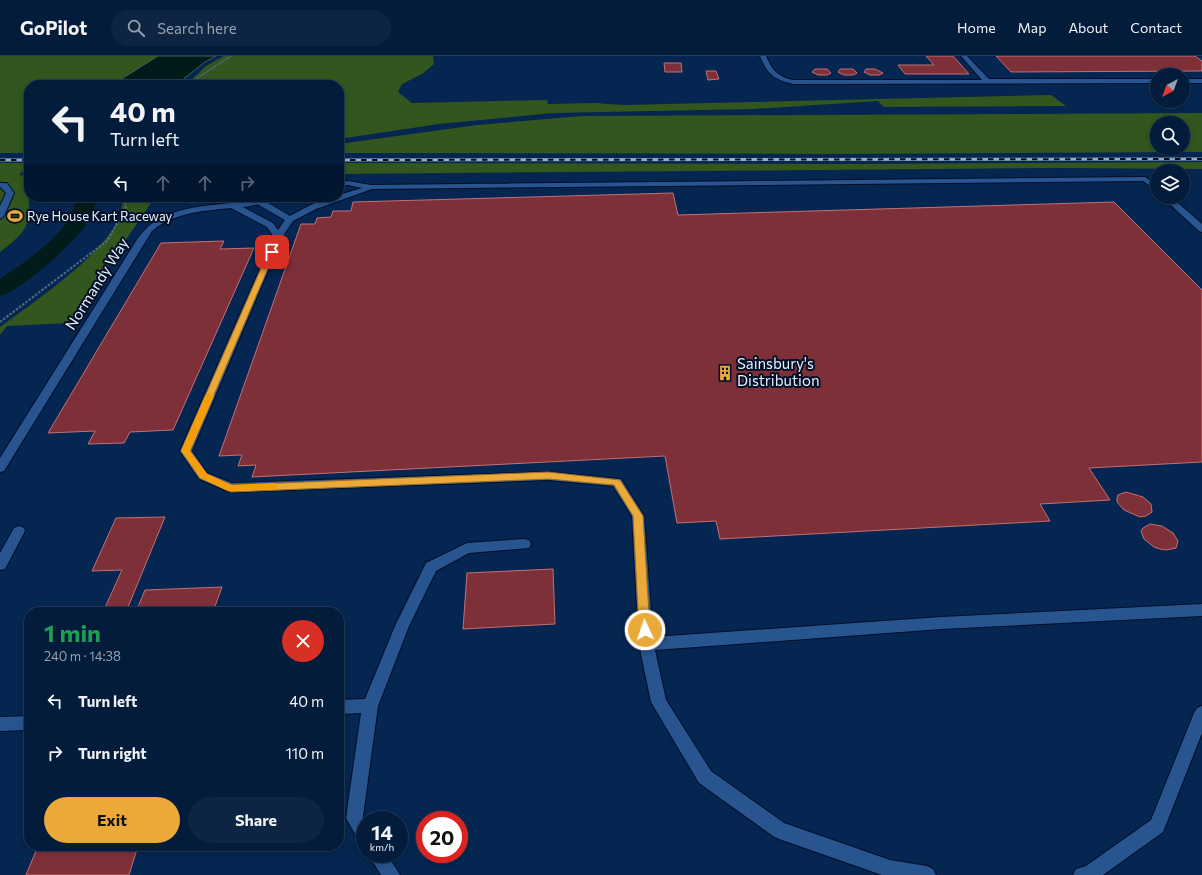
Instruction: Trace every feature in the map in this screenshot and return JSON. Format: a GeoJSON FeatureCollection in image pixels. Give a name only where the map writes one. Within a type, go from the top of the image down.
{"type":"FeatureCollection","features":[{"type":"Feature","properties":{"kind":"street"},"geometry":{"type":"LineString","coordinates":[[764,56],[771,74],[793,82],[1150,81]]}},
{"type":"Feature","properties":{"kind":"street"},"geometry":{"type":"LineString","coordinates":[[964,56],[988,82]]}},
{"type":"Feature","properties":{"kind":"street"},"geometry":{"type":"LineString","coordinates":[[1190,81],[1202,81]]}},
{"type":"Feature","properties":{"kind":"street"},"geometry":{"type":"LineString","coordinates":[[344,183],[371,187],[1145,179],[1150,183]]}},
{"type":"Feature","properties":{"kind":"street"},"geometry":{"type":"LineString","coordinates":[[0,185],[4,185],[10,192],[0,216]]}},
{"type":"Feature","properties":{"kind":"street"},"geometry":{"type":"LineString","coordinates":[[344,196],[371,187]]}},
{"type":"Feature","properties":{"kind":"street"},"geometry":{"type":"LineString","coordinates":[[260,202],[290,219]]}},
{"type":"Feature","properties":{"kind":"street","name":"Normandy Way"},"geometry":{"type":"LineString","coordinates":[[0,468],[134,252],[151,228],[189,211],[260,202]]}},
{"type":"Feature","properties":{"kind":"street"},"geometry":{"type":"LineString","coordinates":[[328,202],[313,207],[290,219],[278,237],[186,451],[203,476],[231,488],[548,476],[616,482],[638,516],[646,644],[659,702],[705,777],[779,830],[890,869],[927,875]]}},
{"type":"Feature","properties":{"kind":"street"},"geometry":{"type":"LineString","coordinates":[[1174,204],[1202,229]]}},
{"type":"Feature","properties":{"kind":"street"},"geometry":{"type":"LineString","coordinates":[[234,206],[270,224],[278,237]]}},
{"type":"Feature","properties":{"kind":"street"},"geometry":{"type":"LineString","coordinates":[[0,565],[19,531]]}},
{"type":"Feature","properties":{"kind":"street"},"geometry":{"type":"LineString","coordinates":[[356,821],[354,818],[370,706],[402,626],[431,567],[467,548],[524,544]]}},
{"type":"Feature","properties":{"kind":"street"},"geometry":{"type":"LineString","coordinates":[[646,644],[941,623],[1202,610]]}},
{"type":"Feature","properties":{"kind":"street"},"geometry":{"type":"LineString","coordinates":[[344,707],[370,706]]}},
{"type":"Feature","properties":{"kind":"street"},"geometry":{"type":"LineString","coordinates":[[1082,875],[1089,874],[1157,826],[1202,713]]}},
{"type":"Feature","properties":{"kind":"street"},"geometry":{"type":"LineString","coordinates":[[0,724],[24,723]]}},
{"type":"Feature","properties":{"kind":"street"},"geometry":{"type":"LineString","coordinates":[[383,863],[391,875]]}},
{"type":"Feature","properties":{"kind":"path"},"geometry":{"type":"LineString","coordinates":[[195,80],[231,56]]}},
{"type":"Feature","properties":{"kind":"path"},"geometry":{"type":"LineString","coordinates":[[0,322],[107,241],[126,208],[125,202]]}},
{"type":"Feature","properties":{"kind":"green space"},"geometry":{"type":"Polygon","coordinates":[[[0,56],[158,56],[120,80],[24,80],[24,153],[0,153],[0,56]]]}},
{"type":"Feature","properties":{"kind":"green space"},"geometry":{"type":"Polygon","coordinates":[[[224,56],[433,56],[434,64],[422,74],[402,84],[398,92],[412,103],[547,100],[548,104],[595,103],[623,105],[1051,95],[1066,106],[884,107],[878,101],[754,109],[553,113],[439,124],[344,138],[344,80],[191,80],[206,66],[224,56]]]}},
{"type":"Feature","properties":{"kind":"green space"},"geometry":{"type":"Polygon","coordinates":[[[1202,113],[1202,152],[1190,152],[1190,116],[1150,116],[1150,152],[828,154],[344,153],[344,143],[477,125],[582,116],[1202,113]]]}},
{"type":"Feature","properties":{"kind":"green space"},"geometry":{"type":"Polygon","coordinates":[[[1202,162],[1202,169],[1190,169],[1190,164],[1150,164],[1150,169],[1060,168],[344,174],[344,163],[847,164],[1202,162]]]}},
{"type":"Feature","properties":{"kind":"green space","name":"Rye House Kart Raceway"},"geometry":{"type":"Polygon","coordinates":[[[0,163],[24,163],[24,170],[19,175],[24,176],[24,202],[29,202],[26,226],[13,242],[0,252],[0,163]]]}},
{"type":"Feature","properties":{"kind":"green space"},"geometry":{"type":"Polygon","coordinates":[[[123,202],[152,202],[69,323],[7,326],[0,335],[0,327],[83,263],[110,233],[119,218],[123,202]]]}},
{"type":"Feature","properties":{"kind":"shaded area"},"geometry":{"type":"Polygon","coordinates":[[[158,56],[216,56],[205,62],[182,80],[120,80],[158,56]]]}},
{"type":"Feature","properties":{"kind":"building"},"geometry":{"type":"Polygon","coordinates":[[[926,56],[953,56],[969,74],[905,74],[898,65],[934,65],[926,56]]]}},
{"type":"Feature","properties":{"kind":"building"},"geometry":{"type":"Polygon","coordinates":[[[996,56],[1195,56],[1202,61],[1202,71],[1190,71],[1190,68],[1150,68],[1150,71],[1011,72],[996,56]]]}},
{"type":"Feature","properties":{"kind":"building"},"geometry":{"type":"Polygon","coordinates":[[[664,63],[681,63],[682,72],[665,72],[664,63]]]}},
{"type":"Feature","properties":{"kind":"building"},"geometry":{"type":"Polygon","coordinates":[[[815,69],[827,69],[831,73],[827,75],[818,75],[812,72],[815,69]]]}},
{"type":"Feature","properties":{"kind":"building"},"geometry":{"type":"Polygon","coordinates":[[[840,69],[853,69],[857,73],[853,75],[844,75],[838,72],[840,69]]]}},
{"type":"Feature","properties":{"kind":"building"},"geometry":{"type":"Polygon","coordinates":[[[866,69],[875,69],[883,73],[879,75],[870,75],[864,72],[866,69]]]}},
{"type":"Feature","properties":{"kind":"building"},"geometry":{"type":"Polygon","coordinates":[[[706,71],[716,71],[719,79],[708,80],[706,71]]]}},
{"type":"Feature","properties":{"kind":"building","name":"Sainsbury's Distribution"},"geometry":{"type":"Polygon","coordinates":[[[673,193],[678,215],[1114,202],[1202,290],[1202,462],[1089,468],[1110,500],[1040,504],[1050,521],[720,539],[716,521],[677,523],[665,456],[252,477],[256,465],[238,466],[242,455],[219,456],[301,224],[315,224],[317,218],[331,217],[333,211],[351,211],[353,202],[673,193]]]}},
{"type":"Feature","properties":{"kind":"building"},"geometry":{"type":"Polygon","coordinates":[[[224,241],[220,249],[254,248],[173,430],[130,432],[124,443],[88,444],[95,431],[48,433],[161,243],[224,241]]]}},
{"type":"Feature","properties":{"kind":"building"},"geometry":{"type":"Polygon","coordinates":[[[1126,492],[1143,497],[1151,504],[1152,512],[1146,516],[1140,517],[1124,510],[1117,502],[1117,498],[1118,495],[1126,492]]]}},
{"type":"Feature","properties":{"kind":"building"},"geometry":{"type":"Polygon","coordinates":[[[165,517],[128,607],[105,607],[122,570],[92,571],[116,518],[165,517]]]}},
{"type":"Feature","properties":{"kind":"building"},"geometry":{"type":"Polygon","coordinates":[[[1150,524],[1162,526],[1173,533],[1178,541],[1176,548],[1166,550],[1160,549],[1154,547],[1144,539],[1141,531],[1150,524]]]}},
{"type":"Feature","properties":{"kind":"building"},"geometry":{"type":"Polygon","coordinates":[[[553,569],[555,624],[463,629],[467,573],[553,569]]]}},
{"type":"Feature","properties":{"kind":"building"},"geometry":{"type":"Polygon","coordinates":[[[222,587],[215,607],[138,607],[145,590],[222,587]]]}},
{"type":"Feature","properties":{"kind":"building"},"geometry":{"type":"Polygon","coordinates":[[[36,851],[136,851],[129,875],[26,875],[36,851]]]}},
{"type":"Feature","properties":{"kind":"waterway"},"geometry":{"type":"LineString","coordinates":[[0,289],[39,261],[66,236],[77,223],[84,210],[86,202]]}},
{"type":"Feature","properties":{"kind":"railway"},"geometry":{"type":"LineString","coordinates":[[344,160],[1202,159]]}},
{"type":"Feature","properties":{"kind":"railway"},"geometry":{"type":"LineString","coordinates":[[0,160],[24,160]]}},
{"type":"Feature","properties":{"kind":"slow traffic"},"geometry":{"type":"LineString","coordinates":[[209,396],[186,451],[203,476],[231,488],[274,487]]}},
{"type":"Feature","properties":{"kind":"place","name":"Rye House Kart Raceway"},"geometry":{"type":"Point","coordinates":[15,216]}},
{"type":"Feature","properties":{"kind":"place","name":"Sainsbury's Distribution"},"geometry":{"type":"Point","coordinates":[725,373]}},
{"type":"Feature","properties":{"kind":"route"},"geometry":{"type":"LineString","coordinates":[[272,252],[186,451],[203,476],[231,488],[548,476],[616,482],[638,516],[645,630]]}}]}
